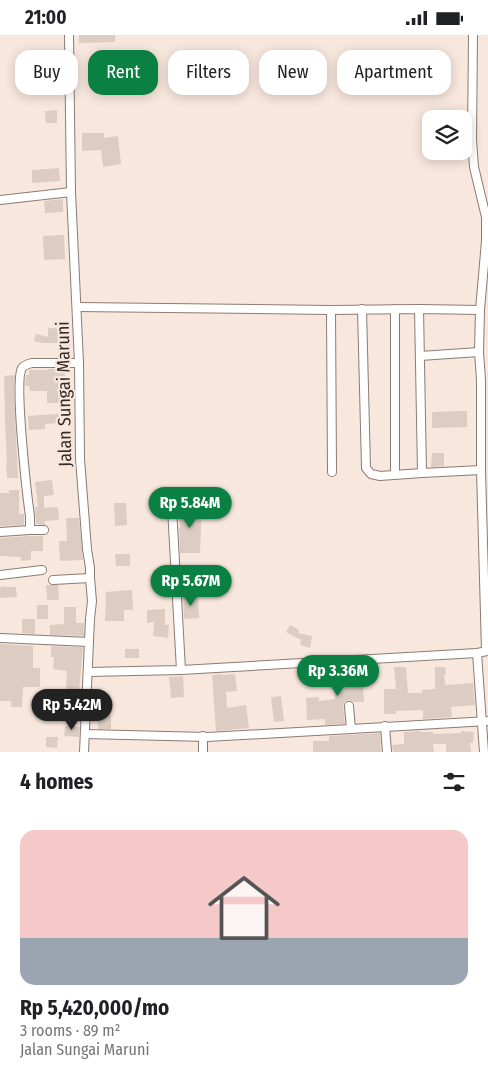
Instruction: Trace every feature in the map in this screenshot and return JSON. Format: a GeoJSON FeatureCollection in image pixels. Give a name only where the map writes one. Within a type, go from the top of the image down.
{"type":"FeatureCollection","features":[{"type":"Feature","properties":{"kind":"street","name":"Jalan Sungai Maruni"},"geometry":{"type":"LineString","coordinates":[[69,35],[71,192],[79,363],[80,459],[92,601],[84,752]]}},
{"type":"Feature","properties":{"kind":"street"},"geometry":{"type":"LineString","coordinates":[[88,672],[182,670],[487,651],[481,470],[485,453],[480,352],[480,310],[486,241],[486,217],[474,167],[472,140],[473,35]]}},
{"type":"Feature","properties":{"kind":"street"},"geometry":{"type":"LineString","coordinates":[[0,200],[71,192]]}},
{"type":"Feature","properties":{"kind":"street"},"geometry":{"type":"LineString","coordinates":[[77,307],[480,310]]}},
{"type":"Feature","properties":{"kind":"street"},"geometry":{"type":"LineString","coordinates":[[362,309],[366,468],[371,474],[380,476],[481,470]]}},
{"type":"Feature","properties":{"kind":"street"},"geometry":{"type":"LineString","coordinates":[[395,309],[395,474]]}},
{"type":"Feature","properties":{"kind":"street"},"geometry":{"type":"LineString","coordinates":[[419,309],[422,473]]}},
{"type":"Feature","properties":{"kind":"street"},"geometry":{"type":"LineString","coordinates":[[330,310],[332,472]]}},
{"type":"Feature","properties":{"kind":"street"},"geometry":{"type":"LineString","coordinates":[[420,356],[480,352]]}},
{"type":"Feature","properties":{"kind":"street"},"geometry":{"type":"LineString","coordinates":[[30,531],[20,405],[21,369],[25,365],[32,363],[79,363]]}},
{"type":"Feature","properties":{"kind":"street"},"geometry":{"type":"LineString","coordinates":[[172,508],[182,670]]}},
{"type":"Feature","properties":{"kind":"street"},"geometry":{"type":"LineString","coordinates":[[0,532],[44,530]]}},
{"type":"Feature","properties":{"kind":"street"},"geometry":{"type":"LineString","coordinates":[[0,575],[42,570]]}},
{"type":"Feature","properties":{"kind":"street"},"geometry":{"type":"LineString","coordinates":[[53,581],[90,578]]}},
{"type":"Feature","properties":{"kind":"street"},"geometry":{"type":"LineString","coordinates":[[0,638],[89,642]]}},
{"type":"Feature","properties":{"kind":"street"},"geometry":{"type":"LineString","coordinates":[[477,653],[485,721],[484,752]]}},
{"type":"Feature","properties":{"kind":"street"},"geometry":{"type":"LineString","coordinates":[[349,706],[351,729]]}},
{"type":"Feature","properties":{"kind":"street"},"geometry":{"type":"LineString","coordinates":[[85,734],[203,736],[485,721]]}},
{"type":"Feature","properties":{"kind":"street"},"geometry":{"type":"LineString","coordinates":[[385,726],[387,752]]}},
{"type":"Feature","properties":{"kind":"street"},"geometry":{"type":"LineString","coordinates":[[203,736],[203,752]]}},
{"type":"Feature","properties":{"kind":"building"},"geometry":{"type":"Polygon","coordinates":[[[79,35],[115,35],[115,42],[79,43],[79,35]]]}},
{"type":"Feature","properties":{"kind":"building"},"geometry":{"type":"Polygon","coordinates":[[[57,110],[57,123],[46,123],[45,111],[57,110]]]}},
{"type":"Feature","properties":{"kind":"building"},"geometry":{"type":"Polygon","coordinates":[[[82,133],[104,133],[104,138],[118,136],[121,164],[103,167],[101,150],[82,151],[82,133]]]}},
{"type":"Feature","properties":{"kind":"building"},"geometry":{"type":"Polygon","coordinates":[[[59,168],[60,181],[32,183],[32,170],[59,168]]]}},
{"type":"Feature","properties":{"kind":"building"},"geometry":{"type":"Polygon","coordinates":[[[63,199],[63,212],[45,213],[44,201],[63,199]]]}},
{"type":"Feature","properties":{"kind":"building"},"geometry":{"type":"Polygon","coordinates":[[[64,235],[65,259],[44,260],[43,236],[64,235]]]}},
{"type":"Feature","properties":{"kind":"building"},"geometry":{"type":"Polygon","coordinates":[[[48,328],[71,329],[70,355],[58,354],[58,343],[34,341],[36,334],[48,337],[48,328]]]}},
{"type":"Feature","properties":{"kind":"building"},"geometry":{"type":"Polygon","coordinates":[[[65,369],[65,386],[70,386],[70,403],[47,403],[47,391],[30,391],[29,386],[25,386],[26,375],[29,375],[29,370],[65,369]]]}},
{"type":"Feature","properties":{"kind":"building"},"geometry":{"type":"Polygon","coordinates":[[[15,375],[14,394],[18,478],[7,478],[4,376],[15,375]]]}},
{"type":"Feature","properties":{"kind":"building"},"geometry":{"type":"Polygon","coordinates":[[[467,411],[467,427],[432,428],[432,412],[467,411]]]}},
{"type":"Feature","properties":{"kind":"building"},"geometry":{"type":"Polygon","coordinates":[[[69,413],[70,422],[45,424],[45,429],[29,430],[28,416],[69,413]]]}},
{"type":"Feature","properties":{"kind":"building"},"geometry":{"type":"Polygon","coordinates":[[[432,453],[444,453],[444,466],[431,467],[432,453]]]}},
{"type":"Feature","properties":{"kind":"building"},"geometry":{"type":"Polygon","coordinates":[[[52,480],[54,495],[44,496],[44,508],[58,507],[59,520],[45,521],[45,525],[36,524],[35,507],[38,507],[35,482],[52,480]]]}},
{"type":"Feature","properties":{"kind":"building"},"geometry":{"type":"Polygon","coordinates":[[[9,490],[19,490],[19,514],[24,514],[24,525],[0,526],[0,493],[9,493],[9,490]]]}},
{"type":"Feature","properties":{"kind":"building"},"geometry":{"type":"Polygon","coordinates":[[[114,503],[126,503],[127,525],[115,526],[114,503]]]}},
{"type":"Feature","properties":{"kind":"building"},"geometry":{"type":"Polygon","coordinates":[[[201,506],[200,553],[180,553],[179,507],[201,506]]]}},
{"type":"Feature","properties":{"kind":"building"},"geometry":{"type":"Polygon","coordinates":[[[66,518],[79,518],[83,560],[60,561],[59,541],[67,541],[66,518]]]}},
{"type":"Feature","properties":{"kind":"building"},"geometry":{"type":"Polygon","coordinates":[[[43,536],[43,551],[31,551],[31,560],[21,561],[21,557],[0,556],[0,538],[43,536]]]}},
{"type":"Feature","properties":{"kind":"building"},"geometry":{"type":"Polygon","coordinates":[[[115,554],[130,554],[130,566],[116,566],[115,554]]]}},
{"type":"Feature","properties":{"kind":"building"},"geometry":{"type":"Polygon","coordinates":[[[46,585],[58,585],[59,600],[47,600],[46,585]]]}},
{"type":"Feature","properties":{"kind":"building"},"geometry":{"type":"Polygon","coordinates":[[[0,587],[16,587],[17,597],[0,598],[0,587]]]}},
{"type":"Feature","properties":{"kind":"building"},"geometry":{"type":"Polygon","coordinates":[[[132,590],[133,610],[124,610],[124,621],[105,621],[106,592],[132,590]]]}},
{"type":"Feature","properties":{"kind":"building"},"geometry":{"type":"Polygon","coordinates":[[[198,596],[199,618],[184,619],[183,597],[198,596]]]}},
{"type":"Feature","properties":{"kind":"building"},"geometry":{"type":"Polygon","coordinates":[[[37,605],[48,605],[48,619],[37,619],[37,605]]]}},
{"type":"Feature","properties":{"kind":"building"},"geometry":{"type":"Polygon","coordinates":[[[64,607],[76,607],[76,623],[84,623],[84,636],[50,635],[50,625],[64,624],[64,607]]]}},
{"type":"Feature","properties":{"kind":"building"},"geometry":{"type":"Polygon","coordinates":[[[165,609],[165,625],[169,625],[168,638],[153,636],[154,622],[147,623],[147,610],[165,609]]]}},
{"type":"Feature","properties":{"kind":"building"},"geometry":{"type":"Polygon","coordinates":[[[22,619],[35,619],[35,634],[22,633],[22,619]]]}},
{"type":"Feature","properties":{"kind":"building"},"geometry":{"type":"Polygon","coordinates":[[[290,625],[299,630],[298,633],[312,636],[310,648],[300,645],[301,640],[286,632],[290,625]]]}},
{"type":"Feature","properties":{"kind":"building"},"geometry":{"type":"Polygon","coordinates":[[[0,644],[33,646],[33,668],[40,668],[40,687],[23,687],[22,707],[11,707],[11,701],[0,701],[0,644]]]}},
{"type":"Feature","properties":{"kind":"building"},"geometry":{"type":"Polygon","coordinates":[[[51,646],[83,647],[79,692],[66,691],[67,671],[53,669],[54,657],[51,657],[51,646]]]}},
{"type":"Feature","properties":{"kind":"building"},"geometry":{"type":"Polygon","coordinates":[[[125,649],[139,649],[139,658],[125,658],[125,649]]]}},
{"type":"Feature","properties":{"kind":"building"},"geometry":{"type":"Polygon","coordinates":[[[362,666],[364,702],[349,700],[345,702],[343,706],[345,724],[325,725],[325,719],[307,720],[306,698],[319,697],[319,701],[335,699],[333,670],[362,666]]]}},
{"type":"Feature","properties":{"kind":"building"},"geometry":{"type":"Polygon","coordinates":[[[394,667],[406,667],[408,693],[422,693],[422,690],[435,689],[435,667],[445,667],[446,685],[473,683],[475,705],[451,707],[452,717],[423,719],[423,710],[396,711],[396,714],[384,714],[384,689],[396,689],[394,667]]]}},
{"type":"Feature","properties":{"kind":"building"},"geometry":{"type":"Polygon","coordinates":[[[235,674],[237,691],[226,692],[227,708],[246,705],[249,728],[216,731],[212,675],[235,674]]]}},
{"type":"Feature","properties":{"kind":"building"},"geometry":{"type":"Polygon","coordinates":[[[183,676],[184,697],[171,698],[169,677],[183,676]]]}},
{"type":"Feature","properties":{"kind":"building"},"geometry":{"type":"Polygon","coordinates":[[[281,696],[284,721],[274,722],[271,697],[281,696]]]}},
{"type":"Feature","properties":{"kind":"building"},"geometry":{"type":"Polygon","coordinates":[[[99,715],[111,715],[111,729],[98,729],[99,715]]]}},
{"type":"Feature","properties":{"kind":"building"},"geometry":{"type":"Polygon","coordinates":[[[65,726],[80,727],[79,737],[64,736],[65,726]]]}},
{"type":"Feature","properties":{"kind":"building"},"geometry":{"type":"Polygon","coordinates":[[[461,731],[474,732],[473,743],[470,743],[471,752],[446,752],[446,744],[433,744],[434,752],[393,752],[392,745],[404,744],[404,732],[433,732],[433,734],[461,733],[461,731]]]}},
{"type":"Feature","properties":{"kind":"building"},"geometry":{"type":"Polygon","coordinates":[[[380,733],[381,752],[313,752],[313,741],[329,741],[329,736],[380,733]]]}},
{"type":"Feature","properties":{"kind":"building"},"geometry":{"type":"Polygon","coordinates":[[[46,737],[58,737],[57,748],[46,747],[46,737]]]}}]}
